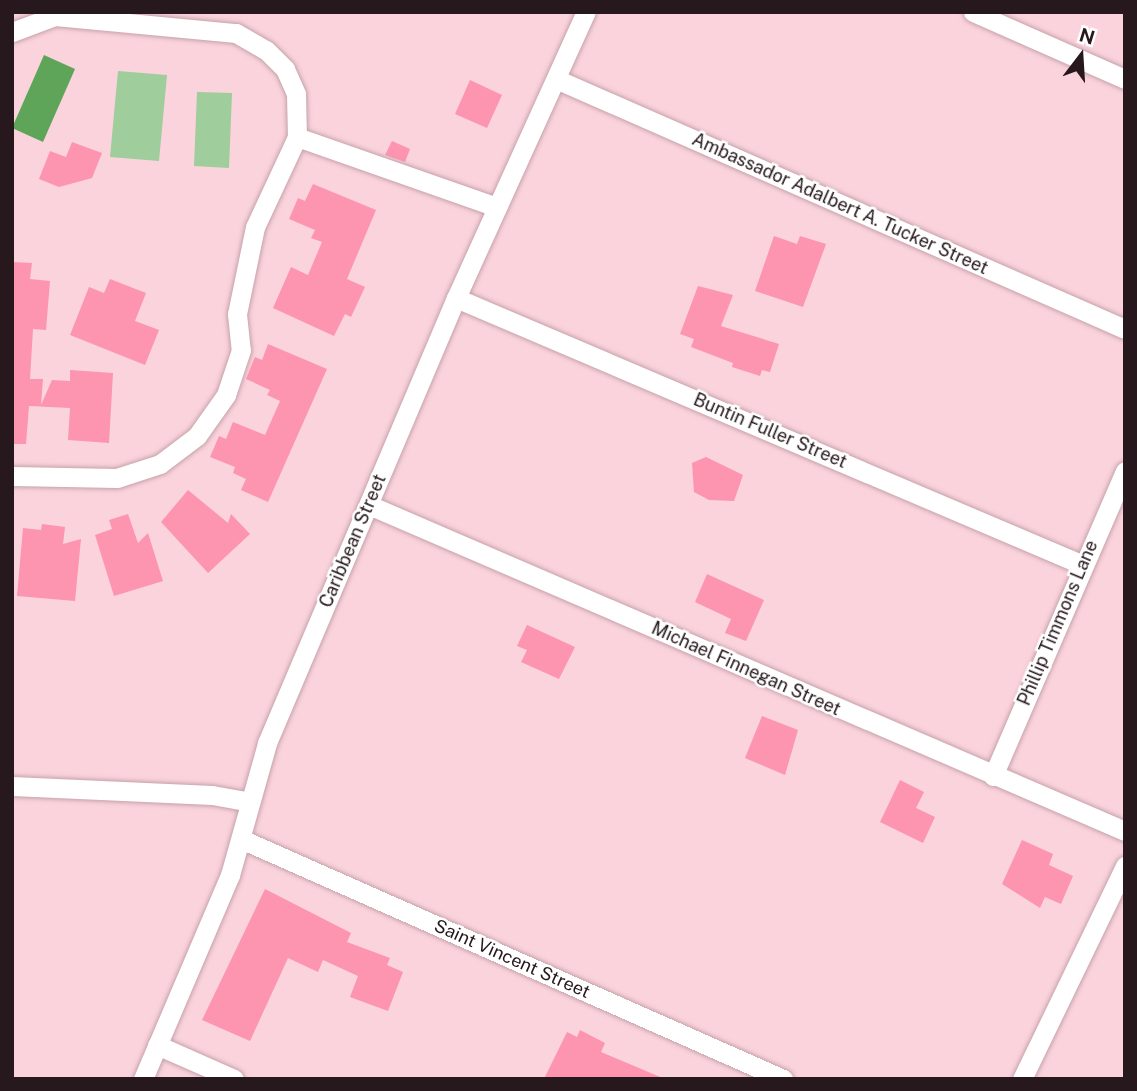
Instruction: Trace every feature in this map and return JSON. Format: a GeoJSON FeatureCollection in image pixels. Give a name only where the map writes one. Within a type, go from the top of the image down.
{"type":"FeatureCollection","features":[{"type":"Feature","properties":{"kind":"street","name":"Caribbean Street"},"geometry":{"type":"LineString","coordinates":[[143,1079],[241,839],[267,743],[456,298],[586,12]]}},
{"type":"Feature","properties":{"kind":"street"},"geometry":{"type":"LineString","coordinates":[[973,12],[1125,79]]}},
{"type":"Feature","properties":{"kind":"street"},"geometry":{"type":"LineString","coordinates":[[12,33],[55,14],[236,33],[266,50],[285,69],[296,94],[297,137],[252,238],[237,314],[242,350],[226,395],[198,436],[160,464],[117,478],[12,476]]}},
{"type":"Feature","properties":{"kind":"street","name":"Ambassador Adalbert A. Tucker Street"},"geometry":{"type":"LineString","coordinates":[[556,79],[1125,329]]}},
{"type":"Feature","properties":{"kind":"street"},"geometry":{"type":"LineString","coordinates":[[297,137],[497,207]]}},
{"type":"Feature","properties":{"kind":"street","name":"Buntin Fuller Street"},"geometry":{"type":"LineString","coordinates":[[456,298],[1083,565]]}},
{"type":"Feature","properties":{"kind":"street","name":"Phillip Timmons Lane"},"geometry":{"type":"LineString","coordinates":[[993,776],[1125,471]]}},
{"type":"Feature","properties":{"kind":"street","name":"Michael Finnegan Street"},"geometry":{"type":"LineString","coordinates":[[369,505],[1125,831]]}},
{"type":"Feature","properties":{"kind":"street"},"geometry":{"type":"LineString","coordinates":[[12,786],[212,795],[250,802]]}},
{"type":"Feature","properties":{"kind":"street","name":"Saint Vincent Street"},"geometry":{"type":"LineString","coordinates":[[241,839],[783,1079]]}},
{"type":"Feature","properties":{"kind":"street"},"geometry":{"type":"LineString","coordinates":[[1022,1079],[1125,866]]}},
{"type":"Feature","properties":{"kind":"street"},"geometry":{"type":"LineString","coordinates":[[157,1045],[234,1079]]}},
{"type":"Feature","properties":{"kind":"shaded area"},"geometry":{"type":"Polygon","coordinates":[[[44,55],[75,69],[43,142],[12,128],[44,55]]]}},
{"type":"Feature","properties":{"kind":"shaded area"},"geometry":{"type":"Polygon","coordinates":[[[118,71],[167,75],[159,161],[110,157],[118,71]]]}},
{"type":"Feature","properties":{"kind":"shaded area"},"geometry":{"type":"Polygon","coordinates":[[[197,92],[232,93],[229,168],[194,166],[197,92]]]}},
{"type":"Feature","properties":{"kind":"building"},"geometry":{"type":"Polygon","coordinates":[[[470,80],[502,95],[487,128],[455,114],[470,80]]]}},
{"type":"Feature","properties":{"kind":"building"},"geometry":{"type":"Polygon","coordinates":[[[392,141],[410,149],[405,162],[385,155],[392,141]]]}},
{"type":"Feature","properties":{"kind":"building"},"geometry":{"type":"Polygon","coordinates":[[[72,142],[102,153],[92,178],[59,187],[39,179],[50,151],[66,157],[72,142]]]}},
{"type":"Feature","properties":{"kind":"building"},"geometry":{"type":"Polygon","coordinates":[[[313,184],[376,210],[347,279],[365,287],[351,317],[345,314],[334,336],[273,308],[291,267],[308,275],[322,242],[311,238],[315,230],[289,219],[298,198],[305,201],[313,184]]]}},
{"type":"Feature","properties":{"kind":"building"},"geometry":{"type":"Polygon","coordinates":[[[774,236],[797,244],[800,236],[826,244],[803,307],[755,291],[774,236]]]}},
{"type":"Feature","properties":{"kind":"building"},"geometry":{"type":"Polygon","coordinates":[[[12,262],[32,263],[30,279],[50,281],[46,330],[33,329],[30,379],[43,379],[41,405],[52,380],[70,381],[70,370],[113,373],[109,443],[68,440],[70,408],[29,406],[26,444],[12,444],[12,262]]]}},
{"type":"Feature","properties":{"kind":"building"},"geometry":{"type":"Polygon","coordinates":[[[110,279],[146,293],[135,321],[159,330],[145,365],[70,335],[89,287],[104,293],[110,279]]]}},
{"type":"Feature","properties":{"kind":"building"},"geometry":{"type":"Polygon","coordinates":[[[698,286],[733,295],[721,326],[779,344],[770,372],[762,370],[760,376],[732,367],[733,363],[691,347],[694,339],[680,334],[698,286]]]}},
{"type":"Feature","properties":{"kind":"building"},"geometry":{"type":"Polygon","coordinates":[[[268,344],[327,369],[268,502],[241,490],[246,479],[233,473],[235,467],[210,457],[219,436],[226,439],[233,422],[265,435],[280,401],[267,395],[270,390],[246,379],[255,357],[262,360],[268,344]]]}},
{"type":"Feature","properties":{"kind":"building"},"geometry":{"type":"Polygon","coordinates":[[[706,457],[743,475],[734,501],[709,500],[694,492],[692,463],[706,457]]]}},
{"type":"Feature","properties":{"kind":"building"},"geometry":{"type":"Polygon","coordinates":[[[188,490],[228,523],[231,514],[250,534],[208,573],[161,522],[188,490]]]}},
{"type":"Feature","properties":{"kind":"building"},"geometry":{"type":"Polygon","coordinates":[[[128,514],[138,543],[148,533],[163,581],[114,596],[95,535],[112,529],[109,520],[128,514]]]}},
{"type":"Feature","properties":{"kind":"building"},"geometry":{"type":"Polygon","coordinates":[[[42,524],[65,527],[63,544],[81,539],[75,601],[17,596],[23,528],[41,530],[42,524]]]}},
{"type":"Feature","properties":{"kind":"building"},"geometry":{"type":"Polygon","coordinates":[[[707,574],[764,600],[746,641],[725,633],[731,619],[695,602],[707,574]]]}},
{"type":"Feature","properties":{"kind":"building"},"geometry":{"type":"Polygon","coordinates":[[[527,625],[575,647],[559,679],[521,662],[527,650],[517,646],[527,625]]]}},
{"type":"Feature","properties":{"kind":"building"},"geometry":{"type":"Polygon","coordinates":[[[762,716],[798,730],[785,775],[745,758],[762,716]]]}},
{"type":"Feature","properties":{"kind":"building"},"geometry":{"type":"Polygon","coordinates":[[[900,780],[924,792],[916,808],[935,817],[923,843],[880,822],[900,780]]]}},
{"type":"Feature","properties":{"kind":"building"},"geometry":{"type":"Polygon","coordinates":[[[1022,840],[1053,854],[1049,865],[1073,876],[1061,904],[1045,897],[1040,908],[1002,884],[1022,840]]]}},
{"type":"Feature","properties":{"kind":"building"},"geometry":{"type":"Polygon","coordinates":[[[265,889],[351,933],[347,942],[390,958],[387,965],[403,972],[388,1011],[350,997],[358,976],[323,960],[318,972],[288,958],[250,1041],[202,1020],[265,889]]]}},
{"type":"Feature","properties":{"kind":"building"},"geometry":{"type":"Polygon","coordinates":[[[580,1030],[605,1043],[601,1052],[665,1079],[544,1079],[567,1032],[577,1037],[580,1030]]]}}]}
